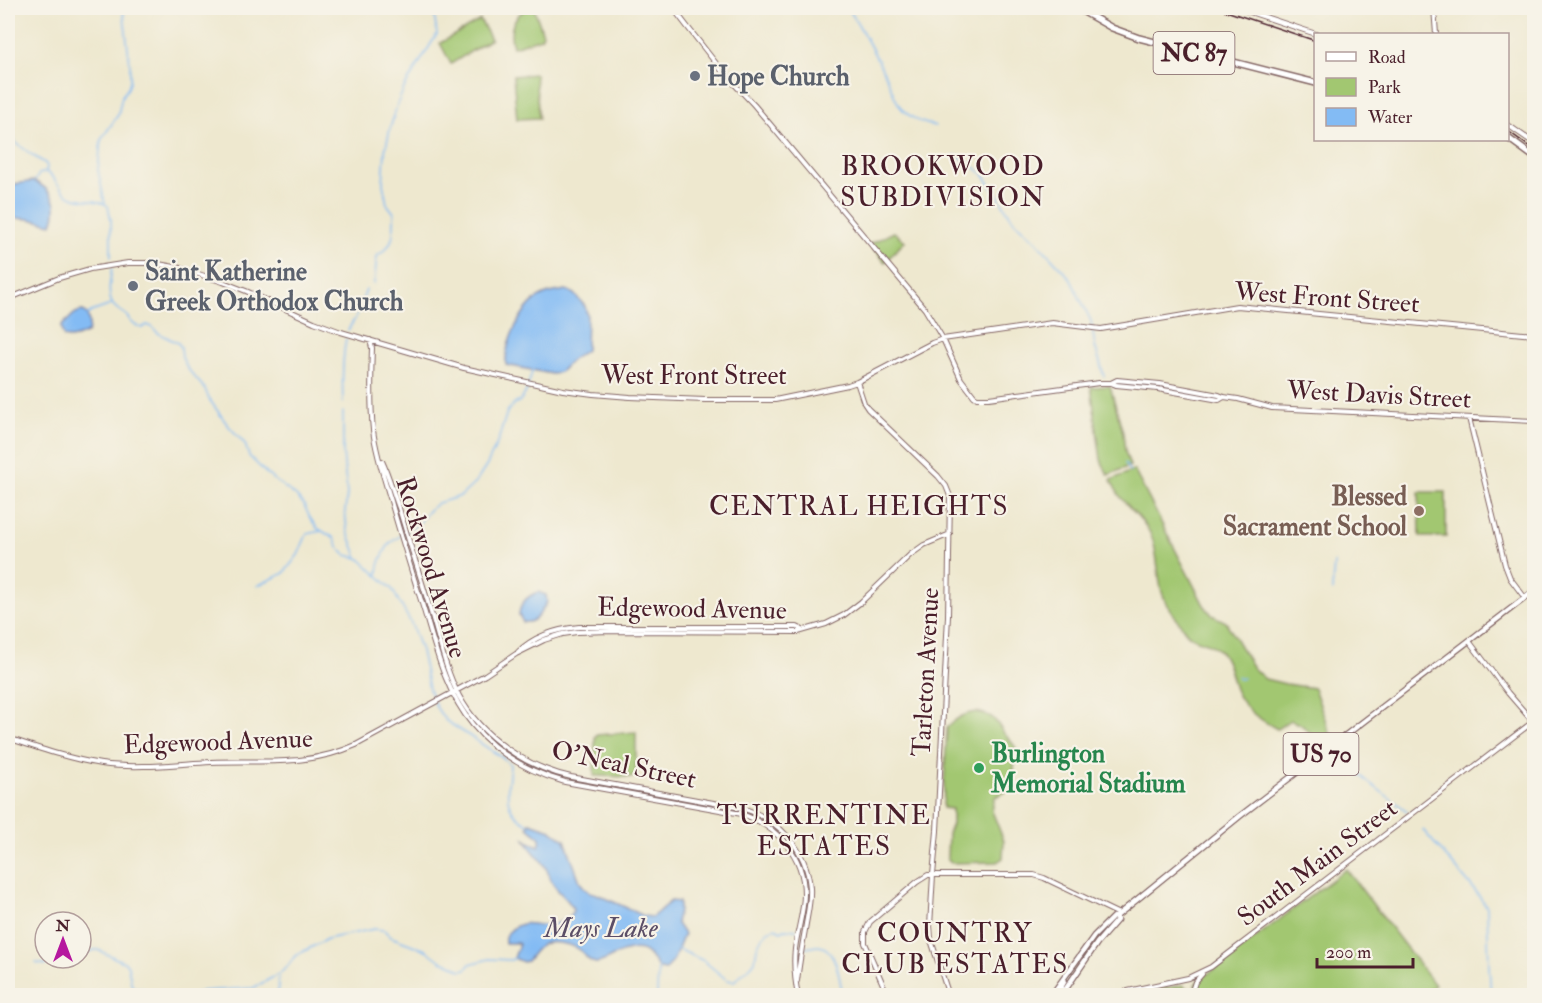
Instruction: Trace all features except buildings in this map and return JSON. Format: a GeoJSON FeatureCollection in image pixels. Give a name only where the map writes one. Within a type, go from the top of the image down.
{"type":"FeatureCollection","features":[{"type":"Feature","properties":{"kind":"highway","name":"NC 87"},"geometry":{"type":"LineString","coordinates":[[1077,8],[1112,28],[1139,38],[1314,82]]}},
{"type":"Feature","properties":{"kind":"highway"},"geometry":{"type":"LineString","coordinates":[[1509,139],[1534,157]]}},
{"type":"Feature","properties":{"kind":"main road","name":"US 70"},"geometry":{"type":"LineString","coordinates":[[1052,996],[1098,932],[1113,917],[1118,916],[1240,816],[1534,591]]}},
{"type":"Feature","properties":{"kind":"main road","name":"US 70"},"geometry":{"type":"LineString","coordinates":[[1061,996],[1118,916]]}},
{"type":"Feature","properties":{"kind":"main road"},"geometry":{"type":"LineString","coordinates":[[1056,996],[1064,980]]}},
{"type":"Feature","properties":{"kind":"street","name":"West Davis Street"},"geometry":{"type":"LineString","coordinates":[[673,8],[722,71],[918,301],[933,321],[961,378],[969,391],[977,398],[1089,383],[1111,383],[1219,400],[1224,397],[1238,399],[1272,408],[1534,421]]}},
{"type":"Feature","properties":{"kind":"street"},"geometry":{"type":"LineString","coordinates":[[1238,8],[1314,33]]}},
{"type":"Feature","properties":{"kind":"street"},"geometry":{"type":"LineString","coordinates":[[1434,8],[1436,33]]}},
{"type":"Feature","properties":{"kind":"street"},"geometry":{"type":"LineString","coordinates":[[1509,126],[1534,143]]}},
{"type":"Feature","properties":{"kind":"street","name":"West Front Street"},"geometry":{"type":"LineString","coordinates":[[8,299],[61,277],[90,269],[129,263],[160,264],[223,282],[314,322],[492,375],[593,394],[705,400],[781,399],[856,382],[943,339],[1052,323],[1088,328],[1126,325],[1237,306],[1534,335]]}},
{"type":"Feature","properties":{"kind":"street","name":"Rockwood Avenue"},"geometry":{"type":"LineString","coordinates":[[370,340],[374,438],[410,567],[445,676],[455,692]]}},
{"type":"Feature","properties":{"kind":"street","name":"Tarleton Avenue"},"geometry":{"type":"LineString","coordinates":[[856,382],[868,409],[938,476],[950,496],[944,701],[930,934],[949,996]]}},
{"type":"Feature","properties":{"kind":"street"},"geometry":{"type":"LineString","coordinates":[[1469,418],[1505,565],[1510,578],[1525,598]]}},
{"type":"Feature","properties":{"kind":"street","name":"Edgewood Avenue"},"geometry":{"type":"LineString","coordinates":[[8,738],[78,760],[112,765],[305,760],[356,745],[455,692],[516,654],[568,631],[693,629],[798,632],[826,624],[844,615],[861,602],[910,555],[924,545],[950,534]]}},
{"type":"Feature","properties":{"kind":"street"},"geometry":{"type":"LineString","coordinates":[[1469,641],[1508,693],[1534,722]]}},
{"type":"Feature","properties":{"kind":"street","name":"O'Neal Street"},"geometry":{"type":"LineString","coordinates":[[455,692],[473,725],[490,743],[511,759],[542,775],[565,782],[742,814],[770,828],[792,853],[800,868],[803,884],[802,910],[794,958],[797,993]]}},
{"type":"Feature","properties":{"kind":"street","name":"South Main Street"},"geometry":{"type":"LineString","coordinates":[[1106,996],[1188,978],[1207,969],[1534,722]]}},
{"type":"Feature","properties":{"kind":"street"},"geometry":{"type":"LineString","coordinates":[[888,996],[865,943],[866,928],[870,922],[925,876],[1034,875],[1118,916]]}},
{"type":"Feature","properties":{"kind":"street"},"geometry":{"type":"LineString","coordinates":[[1193,988],[1195,982],[1207,969]]}},
{"type":"Feature","properties":{"kind":"green space"},"geometry":{"type":"Polygon","coordinates":[[[528,8],[534,8],[543,34],[541,38],[513,47],[511,35],[513,24],[515,19],[528,8]]]}},
{"type":"Feature","properties":{"kind":"green space"},"geometry":{"type":"Polygon","coordinates":[[[480,20],[491,39],[451,64],[440,43],[480,20]]]}},
{"type":"Feature","properties":{"kind":"green space"},"geometry":{"type":"Polygon","coordinates":[[[535,74],[539,118],[517,119],[513,76],[535,74]]]}},
{"type":"Feature","properties":{"kind":"green space"},"geometry":{"type":"Polygon","coordinates":[[[894,232],[905,241],[885,262],[870,244],[894,232]]]}},
{"type":"Feature","properties":{"kind":"green space"},"geometry":{"type":"Polygon","coordinates":[[[1110,386],[1130,466],[1108,475],[1101,460],[1091,387],[1110,386]]]}},
{"type":"Feature","properties":{"kind":"green space"},"geometry":{"type":"Polygon","coordinates":[[[1134,470],[1204,605],[1212,615],[1226,622],[1253,668],[1265,679],[1314,688],[1332,739],[1325,745],[1300,724],[1290,720],[1277,729],[1252,713],[1238,696],[1223,655],[1213,646],[1187,634],[1162,594],[1151,535],[1142,520],[1120,497],[1111,480],[1134,470]]]}},
{"type":"Feature","properties":{"kind":"green space"},"geometry":{"type":"Polygon","coordinates":[[[1419,492],[1446,492],[1446,537],[1420,537],[1419,492]]]}},
{"type":"Feature","properties":{"kind":"green space","name":"Burlington Memorial Stadium"},"geometry":{"type":"Polygon","coordinates":[[[976,712],[986,714],[995,720],[1016,748],[1012,789],[995,797],[992,811],[1004,841],[1003,858],[997,862],[952,863],[947,858],[952,809],[943,808],[947,727],[960,717],[976,712]]]}},
{"type":"Feature","properties":{"kind":"green space"},"geometry":{"type":"Polygon","coordinates":[[[636,732],[636,774],[633,777],[594,776],[596,735],[636,732]]]}},
{"type":"Feature","properties":{"kind":"green space"},"geometry":{"type":"Polygon","coordinates":[[[1346,869],[1435,985],[1421,996],[1204,996],[1197,988],[1195,985],[1197,982],[1346,869]]]}},
{"type":"Feature","properties":{"kind":"green space"},"geometry":{"type":"Polygon","coordinates":[[[1183,985],[1195,995],[1126,995],[1132,994],[1183,985]]]}},
{"type":"Feature","properties":{"kind":"water"},"geometry":{"type":"Polygon","coordinates":[[[34,181],[46,189],[53,199],[55,211],[52,224],[8,216],[8,185],[34,181]]]}},
{"type":"Feature","properties":{"kind":"water"},"geometry":{"type":"Polygon","coordinates":[[[565,290],[574,294],[585,306],[586,350],[561,370],[552,374],[506,365],[511,336],[521,316],[535,301],[545,295],[565,290]]]}},
{"type":"Feature","properties":{"kind":"water"},"geometry":{"type":"Polygon","coordinates":[[[83,311],[89,320],[88,332],[73,338],[64,337],[61,328],[63,325],[75,313],[83,311]]]}},
{"type":"Feature","properties":{"kind":"water"},"geometry":{"type":"Polygon","coordinates":[[[538,592],[546,595],[547,602],[535,619],[523,622],[519,615],[521,607],[527,598],[538,592]]]}},
{"type":"Feature","properties":{"kind":"water","name":"Mays Lake"},"geometry":{"type":"Polygon","coordinates":[[[530,823],[551,830],[565,840],[580,882],[590,892],[644,916],[652,917],[671,901],[679,902],[676,922],[684,934],[674,959],[666,970],[659,969],[644,951],[635,949],[596,963],[569,945],[547,943],[536,950],[527,961],[523,962],[514,958],[519,944],[505,943],[506,935],[512,929],[524,923],[555,924],[568,918],[573,910],[525,839],[539,846],[540,840],[529,828],[530,823]]]}},
{"type":"Feature","properties":{"kind":"waterway"},"geometry":{"type":"LineString","coordinates":[[105,204],[98,170],[101,140],[118,115],[122,96],[130,82],[123,8]]}},
{"type":"Feature","properties":{"kind":"waterway"},"geometry":{"type":"LineString","coordinates":[[374,284],[377,256],[390,243],[394,227],[394,213],[387,204],[383,184],[385,151],[404,88],[437,34],[433,8]]}},
{"type":"Feature","properties":{"kind":"waterway"},"geometry":{"type":"LineString","coordinates":[[848,8],[874,53],[900,107],[914,119],[936,126]]}},
{"type":"Feature","properties":{"kind":"waterway"},"geometry":{"type":"LineString","coordinates":[[8,131],[15,142],[46,164],[46,172],[66,193],[75,198],[108,206],[111,220],[111,257]]}},
{"type":"Feature","properties":{"kind":"waterway"},"geometry":{"type":"LineString","coordinates":[[953,156],[959,156],[984,175],[1014,221],[1070,278],[1091,321],[1095,346],[1104,376]]}},
{"type":"Feature","properties":{"kind":"waterway"},"geometry":{"type":"LineString","coordinates":[[35,181],[39,174],[46,172]]}},
{"type":"Feature","properties":{"kind":"waterway"},"geometry":{"type":"LineString","coordinates":[[112,269],[110,299],[115,307],[137,326],[152,327],[158,333],[178,343],[187,368],[205,389],[209,399],[227,424],[245,444],[249,456],[269,476],[296,496],[317,528],[334,538],[346,555],[359,558],[392,589],[411,623],[436,707],[445,720],[510,764],[509,805],[513,812],[528,824]]}},
{"type":"Feature","properties":{"kind":"waterway"},"geometry":{"type":"LineString","coordinates":[[348,330],[357,315],[366,290]]}},
{"type":"Feature","properties":{"kind":"waterway"},"geometry":{"type":"LineString","coordinates":[[86,316],[111,305]]}},
{"type":"Feature","properties":{"kind":"waterway"},"geometry":{"type":"LineString","coordinates":[[343,403],[346,339]]}},
{"type":"Feature","properties":{"kind":"waterway"},"geometry":{"type":"LineString","coordinates":[[378,574],[382,558],[390,543],[419,523],[438,503],[461,496],[476,482],[498,441],[507,412],[520,401],[526,392],[533,369]]}},
{"type":"Feature","properties":{"kind":"waterway"},"geometry":{"type":"LineString","coordinates":[[343,412],[343,453],[347,494],[345,511],[347,530],[358,558]]}},
{"type":"Feature","properties":{"kind":"waterway"},"geometry":{"type":"LineString","coordinates":[[1125,463],[1130,472]]}},
{"type":"Feature","properties":{"kind":"waterway"},"geometry":{"type":"LineString","coordinates":[[257,586],[284,573],[298,555],[307,534],[321,531]]}},
{"type":"Feature","properties":{"kind":"waterway"},"geometry":{"type":"LineString","coordinates":[[1332,591],[1334,563]]}},
{"type":"Feature","properties":{"kind":"waterway"},"geometry":{"type":"LineString","coordinates":[[1237,677],[1243,678]]}},
{"type":"Feature","properties":{"kind":"waterway"},"geometry":{"type":"LineString","coordinates":[[1334,752],[1367,781],[1407,811]]}},
{"type":"Feature","properties":{"kind":"waterway"},"geometry":{"type":"LineString","coordinates":[[1423,830],[1487,907],[1491,996]]}},
{"type":"Feature","properties":{"kind":"waterway"},"geometry":{"type":"LineString","coordinates":[[678,949],[704,961],[727,980],[734,981],[755,961],[757,947],[768,931],[775,928],[781,931],[796,930]]}},
{"type":"Feature","properties":{"kind":"waterway"},"geometry":{"type":"LineString","coordinates":[[191,996],[203,991],[253,988],[279,974],[295,956],[327,939],[374,929],[384,930],[391,937],[426,950],[441,961],[461,970],[466,969],[470,964],[489,959],[511,960],[515,958]]}},
{"type":"Feature","properties":{"kind":"waterway"},"geometry":{"type":"LineString","coordinates":[[805,948],[820,946],[832,955],[843,996]]}},
{"type":"Feature","properties":{"kind":"waterway"},"geometry":{"type":"LineString","coordinates":[[93,950],[98,950],[126,963],[132,987],[146,990],[155,996]]}},
{"type":"Feature","properties":{"kind":"waterway"},"geometry":{"type":"LineString","coordinates":[[657,996],[658,967]]}},
{"type":"Feature","properties":{"kind":"waterway"},"geometry":{"type":"LineString","coordinates":[[277,996],[279,975]]}},
{"type":"Feature","properties":{"kind":"railway"},"geometry":{"type":"LineString","coordinates":[[1217,8],[1314,40]]}},
{"type":"Feature","properties":{"kind":"railway"},"geometry":{"type":"LineString","coordinates":[[1509,132],[1534,150]]}},
{"type":"Feature","properties":{"kind":"place","name":"Hope Church"},"geometry":{"type":"Point","coordinates":[695,76]}},
{"type":"Feature","properties":{"kind":"place","name":"Saint Katherine Greek Orthodox Church"},"geometry":{"type":"Point","coordinates":[133,286]}},
{"type":"Feature","properties":{"kind":"place","name":"Blessed Sacrament School"},"geometry":{"type":"Point","coordinates":[1419,511]}},
{"type":"Feature","properties":{"kind":"place","name":"Burlington Memorial Stadium"},"geometry":{"type":"Point","coordinates":[979,768]}},
{"type":"Feature","properties":{"kind":"district","name":"BROOKWOOD SUBDIVISION"},"geometry":{"type":"Point","coordinates":[943,182]}},
{"type":"Feature","properties":{"kind":"district","name":"CENTRAL HEIGHTS"},"geometry":{"type":"Point","coordinates":[859,506]}},
{"type":"Feature","properties":{"kind":"district","name":"TURRENTINE ESTATES"},"geometry":{"type":"Point","coordinates":[824,830]}},
{"type":"Feature","properties":{"kind":"district","name":"COUNTRY CLUB ESTATES"},"geometry":{"type":"Point","coordinates":[955,948]}}]}
